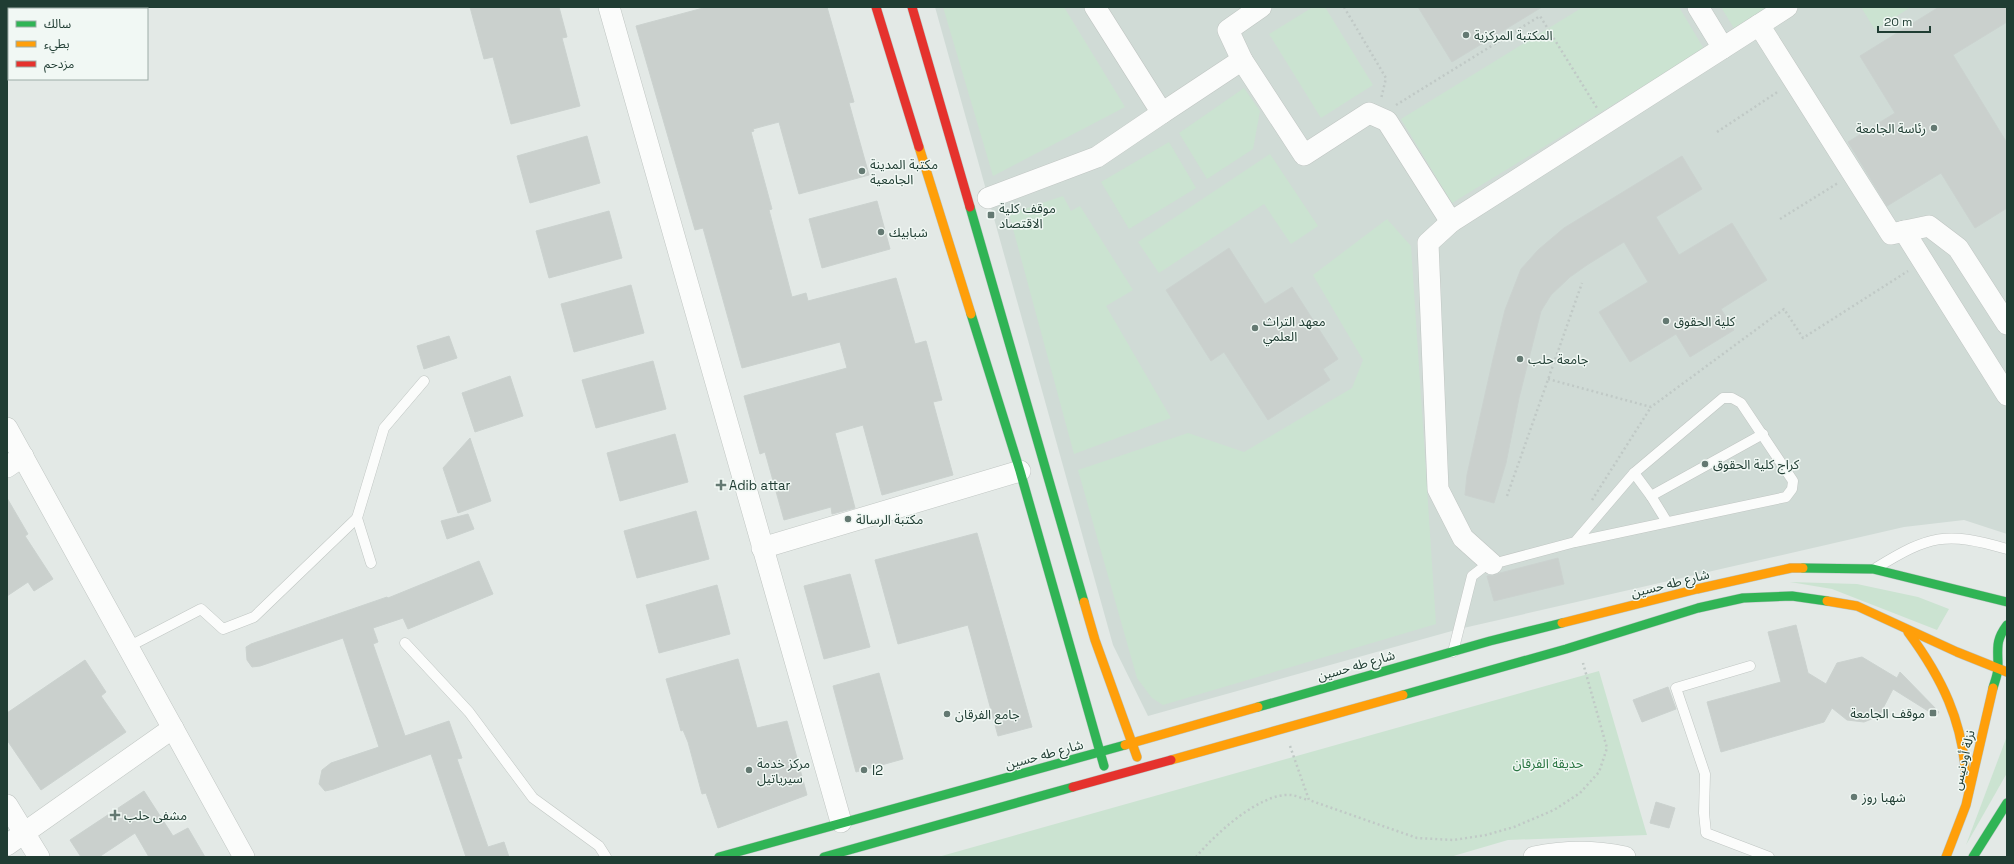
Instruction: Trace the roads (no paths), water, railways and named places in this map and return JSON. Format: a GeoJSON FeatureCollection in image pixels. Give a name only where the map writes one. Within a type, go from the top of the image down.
{"type":"FeatureCollection","features":[{"type":"Feature","properties":{"kind":"main road"},"geometry":{"type":"LineString","coordinates":[[876,7],[1020,471],[1099,752],[1108,779]]}},
{"type":"Feature","properties":{"kind":"main road"},"geometry":{"type":"LineString","coordinates":[[912,7],[1095,640],[1141,769]]}},
{"type":"Feature","properties":{"kind":"main road","name":"شارع طه حسين"},"geometry":{"type":"LineString","coordinates":[[719,857],[1453,652],[1697,589],[1791,568],[1873,569],[2007,602]]}},
{"type":"Feature","properties":{"kind":"main road"},"geometry":{"type":"LineString","coordinates":[[824,857],[1108,779],[1579,645],[1698,608],[1743,598],[1792,596],[1857,606],[1906,630],[2007,672]]}},
{"type":"Feature","properties":{"kind":"main road","name":"نزلة أودنيس"},"geometry":{"type":"LineString","coordinates":[[1946,857],[1966,804],[1998,667],[1995,650],[2000,633],[2007,625]]}},
{"type":"Feature","properties":{"kind":"main road"},"geometry":{"type":"LineString","coordinates":[[1906,630],[1926,656],[1942,683],[1954,712],[1962,741],[1966,773],[1966,804]]}},
{"type":"Feature","properties":{"kind":"main road"},"geometry":{"type":"LineString","coordinates":[[1973,857],[2007,803]]}},
{"type":"Feature","properties":{"kind":"street"},"geometry":{"type":"LineString","coordinates":[[609,7],[841,822]]}},
{"type":"Feature","properties":{"kind":"street"},"geometry":{"type":"LineString","coordinates":[[1095,7],[1162,112]]}},
{"type":"Feature","properties":{"kind":"street"},"geometry":{"type":"LineString","coordinates":[[1261,7],[1228,30],[1242,60],[1304,155],[1369,113],[1387,120],[1451,222]]}},
{"type":"Feature","properties":{"kind":"street"},"geometry":{"type":"LineString","coordinates":[[1698,7],[1723,48]]}},
{"type":"Feature","properties":{"kind":"street"},"geometry":{"type":"LineString","coordinates":[[1492,564],[1463,538],[1438,489],[1428,243],[1451,222],[1787,7]]}},
{"type":"Feature","properties":{"kind":"street"},"geometry":{"type":"LineString","coordinates":[[1759,25],[1892,234],[1929,226],[1958,248],[2007,324]]}},
{"type":"Feature","properties":{"kind":"street"},"geometry":{"type":"LineString","coordinates":[[988,198],[1097,157],[1162,112],[1242,60]]}},
{"type":"Feature","properties":{"kind":"street"},"geometry":{"type":"LineString","coordinates":[[1904,231],[2007,395]]}},
{"type":"Feature","properties":{"kind":"street"},"geometry":{"type":"LineString","coordinates":[[7,428],[15,461],[128,647],[244,857]]}},
{"type":"Feature","properties":{"kind":"street"},"geometry":{"type":"LineString","coordinates":[[762,548],[1020,471]]}},
{"type":"Feature","properties":{"kind":"street"},"geometry":{"type":"LineString","coordinates":[[7,845],[173,728]]}},
{"type":"Feature","properties":{"kind":"street"},"geometry":{"type":"LineString","coordinates":[[7,805],[39,857]]}},
{"type":"Feature","properties":{"kind":"street"},"geometry":{"type":"LineString","coordinates":[[1534,857],[1559,852],[1614,854],[1625,857]]}},
{"type":"Feature","properties":{"kind":"lane"},"geometry":{"type":"LineString","coordinates":[[128,647],[201,608],[223,629],[254,618],[357,518],[384,428],[424,381]]}},
{"type":"Feature","properties":{"kind":"lane"},"geometry":{"type":"LineString","coordinates":[[1453,652],[1472,576],[1477,570],[1492,564],[1575,542],[1786,497],[1792,489],[1792,481],[1763,434],[1741,403],[1732,398],[1723,398],[1634,473],[1575,542]]}},
{"type":"Feature","properties":{"kind":"lane"},"geometry":{"type":"LineString","coordinates":[[1651,496],[1763,434]]}},
{"type":"Feature","properties":{"kind":"lane"},"geometry":{"type":"LineString","coordinates":[[1634,473],[1651,496],[1667,522]]}},
{"type":"Feature","properties":{"kind":"lane"},"geometry":{"type":"LineString","coordinates":[[357,518],[371,564]]}},
{"type":"Feature","properties":{"kind":"lane"},"geometry":{"type":"LineString","coordinates":[[1873,569],[1902,552],[1933,539],[1957,537],[2007,549]]}},
{"type":"Feature","properties":{"kind":"lane"},"geometry":{"type":"LineString","coordinates":[[404,643],[469,712],[533,798],[599,846],[606,857]]}},
{"type":"Feature","properties":{"kind":"lane"},"geometry":{"type":"LineString","coordinates":[[1750,666],[1676,688],[1705,774],[1704,813],[1706,833],[1769,857]]}},
{"type":"Feature","properties":{"kind":"place","name":"المكتبة المركزية"},"geometry":{"type":"Point","coordinates":[1466,35]}},
{"type":"Feature","properties":{"kind":"place","name":"رئاسة الجامعة"},"geometry":{"type":"Point","coordinates":[1934,128]}},
{"type":"Feature","properties":{"kind":"place","name":"مكتبة المدينة الجامعية"},"geometry":{"type":"Point","coordinates":[862,171]}},
{"type":"Feature","properties":{"kind":"place","name":"موقف كلية الاقتصاد"},"geometry":{"type":"Point","coordinates":[991,215]}},
{"type":"Feature","properties":{"kind":"place","name":"شبابيك"},"geometry":{"type":"Point","coordinates":[881,232]}},
{"type":"Feature","properties":{"kind":"place","name":"كلية الحقوق"},"geometry":{"type":"Point","coordinates":[1666,321]}},
{"type":"Feature","properties":{"kind":"place","name":"معهد التراث العلمي"},"geometry":{"type":"Point","coordinates":[1255,328]}},
{"type":"Feature","properties":{"kind":"place","name":"جامعة حلب"},"geometry":{"type":"Point","coordinates":[1520,359]}},
{"type":"Feature","properties":{"kind":"place","name":"كراج كلية الحقوق"},"geometry":{"type":"Point","coordinates":[1705,464]}},
{"type":"Feature","properties":{"kind":"place","name":"Adib attar"},"geometry":{"type":"Point","coordinates":[721,485]}},
{"type":"Feature","properties":{"kind":"place","name":"مكتبة الرسالة"},"geometry":{"type":"Point","coordinates":[848,519]}},
{"type":"Feature","properties":{"kind":"place","name":"موقف الجامعة"},"geometry":{"type":"Point","coordinates":[1933,713]}},
{"type":"Feature","properties":{"kind":"place","name":"جامع الفرقان"},"geometry":{"type":"Point","coordinates":[947,714]}},
{"type":"Feature","properties":{"kind":"place","name":"مركز خدمة سيرياتيل"},"geometry":{"type":"Point","coordinates":[749,770]}},
{"type":"Feature","properties":{"kind":"place","name":"I2"},"geometry":{"type":"Point","coordinates":[864,770]}},
{"type":"Feature","properties":{"kind":"place","name":"شهبا روز"},"geometry":{"type":"Point","coordinates":[1854,797]}},
{"type":"Feature","properties":{"kind":"place","name":"مشفى حلب"},"geometry":{"type":"Point","coordinates":[115,815]}},
{"type":"Feature","properties":{"kind":"park label","name":"حديقة الفرقان"},"geometry":{"type":"Point","coordinates":[1548,763]}}]}
